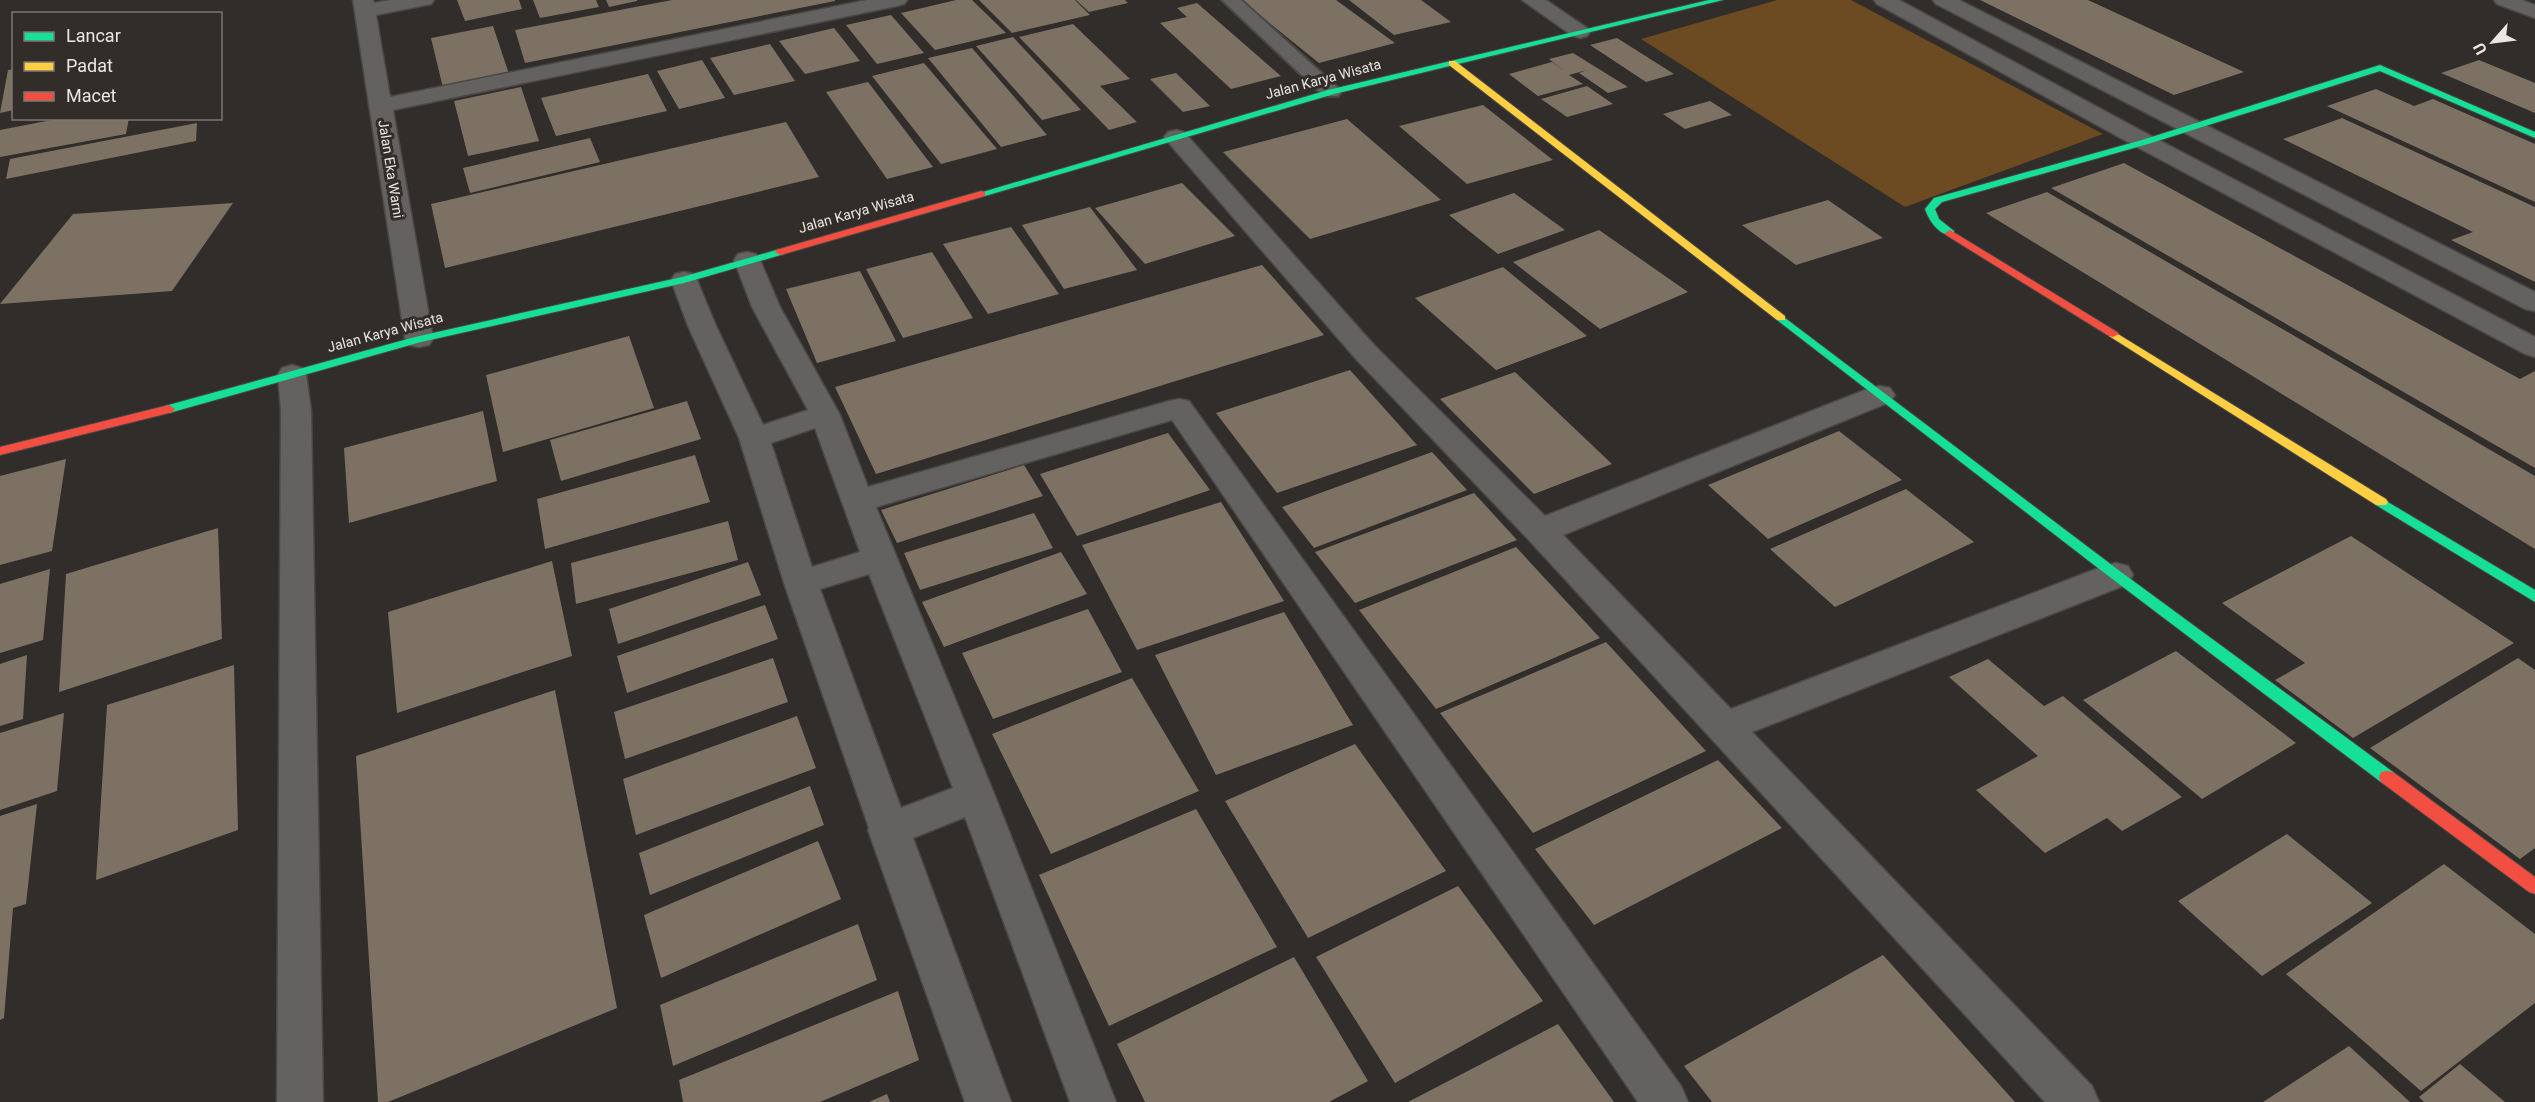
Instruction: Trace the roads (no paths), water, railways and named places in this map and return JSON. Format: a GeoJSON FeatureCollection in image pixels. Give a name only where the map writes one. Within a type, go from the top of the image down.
{"type":"FeatureCollection","features":[{"type":"Feature","properties":{"kind":"street"},"geometry":{"type":"LineString","coordinates":[[364,5],[424,0]]}},
{"type":"Feature","properties":{"kind":"street"},"geometry":{"type":"LineString","coordinates":[[381,106],[897,0]]}},
{"type":"Feature","properties":{"kind":"street"},"geometry":{"type":"LineString","coordinates":[[1532,0],[1580,32]]}},
{"type":"Feature","properties":{"kind":"street","name":"Jalan Karya Wisata"},"geometry":{"type":"LineString","coordinates":[[0,451],[115,424],[419,339],[684,280],[1331,92],[1719,0]]}},
{"type":"Feature","properties":{"kind":"street"},"geometry":{"type":"LineString","coordinates":[[1884,0],[2145,142],[2535,348]]}},
{"type":"Feature","properties":{"kind":"street"},"geometry":{"type":"LineString","coordinates":[[1943,0],[2535,303]]}},
{"type":"Feature","properties":{"kind":"street"},"geometry":{"type":"LineString","coordinates":[[2504,0],[2535,12]]}},
{"type":"Feature","properties":{"kind":"street","name":"Jalan Eka Warni"},"geometry":{"type":"LineString","coordinates":[[364,5],[419,339]]}},
{"type":"Feature","properties":{"kind":"street"},"geometry":{"type":"LineString","coordinates":[[1452,63],[2116,575],[2535,888]]}},
{"type":"Feature","properties":{"kind":"street"},"geometry":{"type":"LineString","coordinates":[[2535,135],[2380,68],[2145,142],[1938,200],[1930,209],[1934,220],[1953,235],[2535,597]]}},
{"type":"Feature","properties":{"kind":"street"},"geometry":{"type":"LineString","coordinates":[[1176,137],[1365,352],[1540,531],[2076,1102]]}},
{"type":"Feature","properties":{"kind":"street"},"geometry":{"type":"LineString","coordinates":[[747,260],[766,307],[825,415],[879,558],[976,796],[1093,1102]]}},
{"type":"Feature","properties":{"kind":"street"},"geometry":{"type":"LineString","coordinates":[[684,280],[702,326],[754,438],[801,583],[888,830],[988,1102]]}},
{"type":"Feature","properties":{"kind":"street"},"geometry":{"type":"LineString","coordinates":[[292,374],[296,423],[300,1102]]}},
{"type":"Feature","properties":{"kind":"street"},"geometry":{"type":"LineString","coordinates":[[1540,531],[1880,395]]}},
{"type":"Feature","properties":{"kind":"street"},"geometry":{"type":"LineString","coordinates":[[858,501],[1179,408],[1665,1102]]}},
{"type":"Feature","properties":{"kind":"street"},"geometry":{"type":"LineString","coordinates":[[754,438],[825,415]]}},
{"type":"Feature","properties":{"kind":"street"},"geometry":{"type":"LineString","coordinates":[[801,583],[879,558]]}},
{"type":"Feature","properties":{"kind":"street"},"geometry":{"type":"LineString","coordinates":[[1725,727],[2116,575]]}},
{"type":"Feature","properties":{"kind":"street"},"geometry":{"type":"LineString","coordinates":[[888,830],[976,796]]}},
{"type":"Feature","properties":{"kind":"lane"},"geometry":{"type":"LineString","coordinates":[[1231,0],[1331,92]]}}]}
